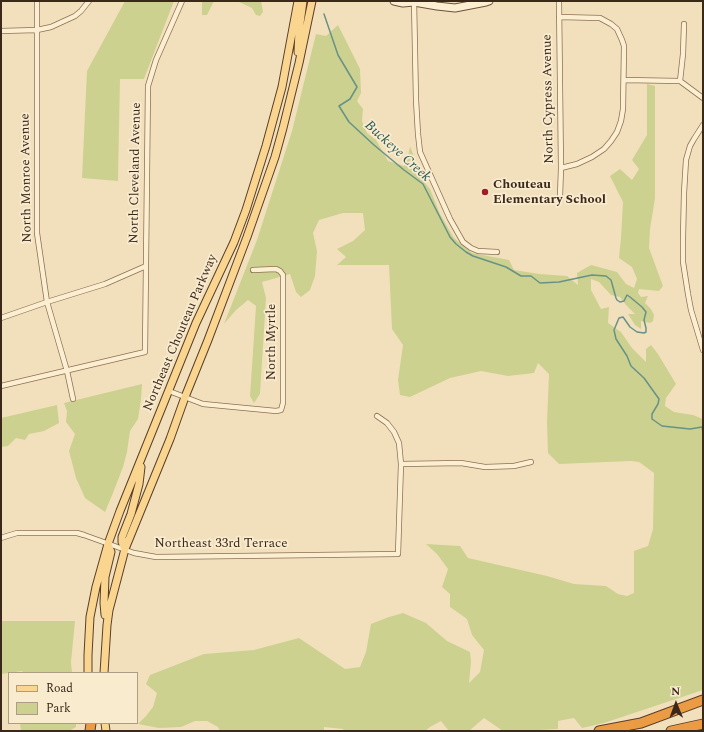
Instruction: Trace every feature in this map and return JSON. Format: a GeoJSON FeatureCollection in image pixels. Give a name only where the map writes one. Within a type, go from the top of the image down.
{"type":"FeatureCollection","features":[{"type":"Feature","properties":{"kind":"highway"},"geometry":{"type":"LineString","coordinates":[[599,731],[641,723],[703,700]]}},
{"type":"Feature","properties":{"kind":"highway"},"geometry":{"type":"LineString","coordinates":[[675,730],[703,720]]}},
{"type":"Feature","properties":{"kind":"highway"},"geometry":{"type":"LineString","coordinates":[[675,730],[703,724]]}},
{"type":"Feature","properties":{"kind":"main road","name":"Northeast Chouteau Parkway"},"geometry":{"type":"LineString","coordinates":[[88,672],[90,618],[96,587],[108,544],[196,323],[234,242],[246,210],[282,87],[298,1]]}},
{"type":"Feature","properties":{"kind":"main road"},"geometry":{"type":"LineString","coordinates":[[299,63],[298,37],[304,1]]}},
{"type":"Feature","properties":{"kind":"main road","name":"Northeast Chouteau Parkway"},"geometry":{"type":"LineString","coordinates":[[104,672],[107,625],[112,595],[125,549],[208,340],[275,157],[299,63],[312,1]]}},
{"type":"Feature","properties":{"kind":"main road"},"geometry":{"type":"LineString","coordinates":[[394,1],[403,3],[413,1],[455,8],[489,1]]}},
{"type":"Feature","properties":{"kind":"main road"},"geometry":{"type":"LineString","coordinates":[[125,549],[122,542],[122,537],[131,514],[139,484],[142,457]]}},
{"type":"Feature","properties":{"kind":"main road"},"geometry":{"type":"LineString","coordinates":[[107,625],[104,603],[105,577],[110,552],[108,544]]}},
{"type":"Feature","properties":{"kind":"street","name":"North Monroe Avenue"},"geometry":{"type":"LineString","coordinates":[[37,1],[36,220],[38,246],[47,302],[67,371],[73,399]]}},
{"type":"Feature","properties":{"kind":"street"},"geometry":{"type":"LineString","coordinates":[[1,31],[37,30],[51,27],[75,16],[89,1]]}},
{"type":"Feature","properties":{"kind":"street","name":"North Cleveland Avenue"},"geometry":{"type":"LineString","coordinates":[[67,371],[145,352],[148,86],[156,60],[182,1]]}},
{"type":"Feature","properties":{"kind":"street"},"geometry":{"type":"LineString","coordinates":[[413,1],[416,100],[420,152],[450,218],[463,242],[478,251],[497,252]]}},
{"type":"Feature","properties":{"kind":"street","name":"North Cypress Avenue"},"geometry":{"type":"LineString","coordinates":[[559,1],[560,197]]}},
{"type":"Feature","properties":{"kind":"street"},"geometry":{"type":"LineString","coordinates":[[559,17],[600,18],[616,29],[624,46],[623,109],[621,122],[617,132],[604,149],[592,157],[577,164],[561,168]]}},
{"type":"Feature","properties":{"kind":"street"},"geometry":{"type":"LineString","coordinates":[[680,81],[684,24]]}},
{"type":"Feature","properties":{"kind":"street"},"geometry":{"type":"LineString","coordinates":[[624,80],[680,81],[703,98]]}},
{"type":"Feature","properties":{"kind":"street"},"geometry":{"type":"LineString","coordinates":[[703,125],[690,146],[686,160],[683,238],[688,294],[703,350]]}},
{"type":"Feature","properties":{"kind":"street"},"geometry":{"type":"LineString","coordinates":[[1,318],[105,284],[146,266]]}},
{"type":"Feature","properties":{"kind":"street","name":"North Myrtle"},"geometry":{"type":"LineString","coordinates":[[185,397],[203,404],[276,411],[281,410],[283,403],[283,275],[276,269],[253,270]]}},
{"type":"Feature","properties":{"kind":"street"},"geometry":{"type":"LineString","coordinates":[[1,386],[67,371]]}},
{"type":"Feature","properties":{"kind":"street"},"geometry":{"type":"LineString","coordinates":[[169,391],[185,397]]}},
{"type":"Feature","properties":{"kind":"street"},"geometry":{"type":"LineString","coordinates":[[377,416],[394,432],[399,444],[401,464],[461,464],[484,467],[514,466],[531,462]]}},
{"type":"Feature","properties":{"kind":"street","name":"Northeast 33rd Terrace"},"geometry":{"type":"LineString","coordinates":[[1,538],[17,533],[77,533],[139,554],[156,557],[398,554],[401,464]]}},
{"type":"Feature","properties":{"kind":"green space"},"geometry":{"type":"Polygon","coordinates":[[[125,1],[174,1],[144,79],[120,79],[118,181],[82,178],[87,71],[125,1]]]}},
{"type":"Feature","properties":{"kind":"green space"},"geometry":{"type":"Polygon","coordinates":[[[202,1],[214,1],[207,15],[202,15],[202,1]]]}},
{"type":"Feature","properties":{"kind":"green space"},"geometry":{"type":"Polygon","coordinates":[[[237,1],[261,1],[263,12],[260,16],[256,15],[252,8],[237,1]]]}},
{"type":"Feature","properties":{"kind":"green space"},"geometry":{"type":"Polygon","coordinates":[[[338,25],[360,69],[361,93],[357,101],[363,109],[362,121],[367,133],[376,140],[388,161],[404,166],[408,157],[410,146],[417,165],[419,176],[430,189],[440,214],[454,238],[472,253],[509,260],[514,270],[567,276],[578,285],[577,273],[591,265],[617,272],[626,284],[634,288],[637,279],[632,267],[619,258],[623,202],[610,176],[620,169],[632,180],[639,169],[632,160],[647,135],[647,84],[655,86],[655,198],[650,229],[649,248],[663,286],[659,291],[639,289],[638,293],[641,297],[648,296],[645,303],[654,315],[653,321],[650,323],[641,321],[641,329],[635,325],[628,314],[635,314],[620,297],[611,295],[599,282],[591,279],[591,290],[601,309],[609,307],[608,323],[621,332],[632,348],[646,362],[646,349],[651,345],[658,354],[676,384],[666,398],[665,406],[674,412],[693,415],[703,419],[703,690],[604,723],[582,728],[574,718],[558,721],[558,729],[519,731],[503,731],[484,718],[469,731],[449,731],[441,721],[425,731],[344,731],[343,729],[324,727],[324,731],[220,731],[218,727],[207,721],[195,721],[181,727],[159,728],[138,724],[153,707],[157,693],[146,684],[150,675],[204,654],[254,650],[299,638],[345,669],[360,667],[366,652],[371,624],[403,613],[426,623],[447,641],[470,652],[471,662],[469,683],[480,672],[484,650],[472,635],[467,619],[450,607],[450,594],[442,587],[448,569],[437,554],[426,544],[460,546],[468,558],[547,576],[574,584],[606,586],[618,594],[627,596],[634,593],[634,551],[648,546],[653,529],[654,473],[639,462],[559,464],[548,453],[547,422],[549,374],[538,363],[534,373],[508,376],[481,371],[450,378],[410,397],[400,395],[398,380],[403,345],[392,329],[389,265],[337,265],[346,257],[337,249],[353,241],[365,230],[363,213],[343,213],[319,220],[313,233],[317,251],[315,276],[310,290],[301,297],[296,292],[290,274],[262,282],[266,298],[260,394],[254,403],[250,396],[256,306],[248,300],[236,310],[224,324],[257,240],[292,131],[316,34],[326,36],[338,25]]]}},
{"type":"Feature","properties":{"kind":"green space"},"geometry":{"type":"Polygon","coordinates":[[[142,384],[138,419],[130,431],[123,467],[105,512],[85,498],[76,478],[69,451],[75,434],[66,422],[67,411],[64,403],[142,384]]]}},
{"type":"Feature","properties":{"kind":"green space"},"geometry":{"type":"Polygon","coordinates":[[[57,405],[59,423],[44,431],[29,434],[25,440],[16,438],[8,446],[1,447],[1,418],[57,405]]]}},
{"type":"Feature","properties":{"kind":"green space"},"geometry":{"type":"Polygon","coordinates":[[[1,621],[75,621],[71,662],[72,672],[22,671],[1,674],[1,621]]]}},
{"type":"Feature","properties":{"kind":"green space"},"geometry":{"type":"Polygon","coordinates":[[[20,724],[76,724],[76,727],[69,731],[21,731],[20,724]]]}},
{"type":"Feature","properties":{"kind":"waterway","name":"Buckeye Creek"},"geometry":{"type":"LineString","coordinates":[[324,14],[338,55],[357,87],[350,99],[339,106],[349,122],[374,145],[423,184],[450,237],[456,244],[473,256],[506,267],[521,276],[531,276],[540,283],[559,282],[592,275],[606,276],[611,280],[617,300],[620,302],[624,301],[627,295],[646,312],[644,320],[646,332],[637,332],[630,327],[623,317],[619,318],[614,330],[616,339],[627,356],[631,366],[644,378],[659,399],[658,404],[652,414],[652,419],[662,426],[690,429],[702,427],[703,432]]}},
{"type":"Feature","properties":{"kind":"place","name":"Chouteau Elementary School"},"geometry":{"type":"Point","coordinates":[485,192]}}]}
